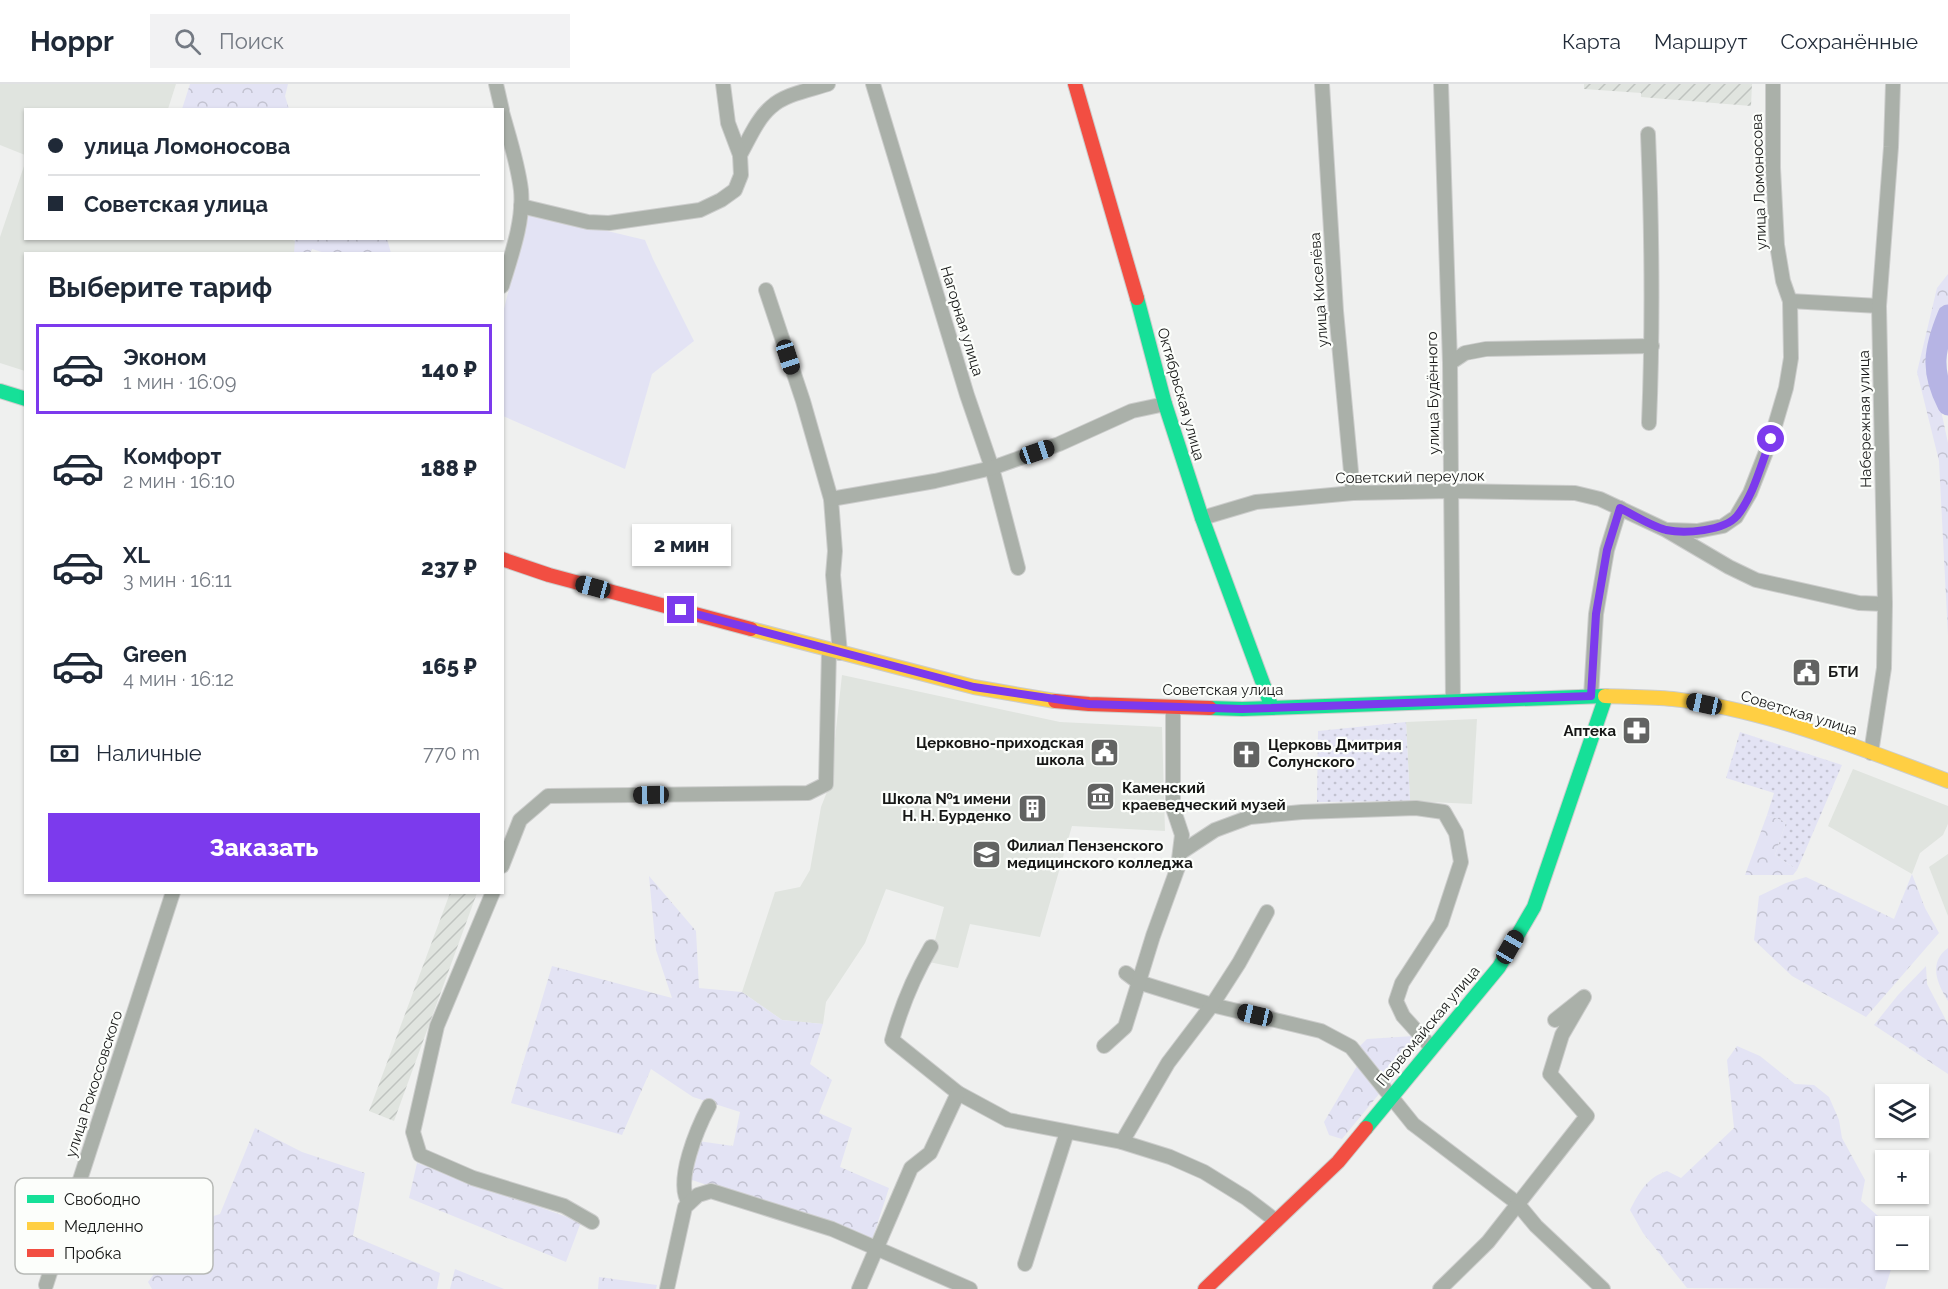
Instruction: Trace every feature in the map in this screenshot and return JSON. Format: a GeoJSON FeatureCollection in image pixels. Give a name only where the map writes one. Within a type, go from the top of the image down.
{"type":"FeatureCollection","features":[{"type":"Feature","properties":{"kind":"main road","name":"Октябрьская улица"},"geometry":{"type":"LineString","coordinates":[[1076,84],[1142,316],[1164,405],[1202,518],[1272,708]]}},
{"type":"Feature","properties":{"kind":"main road"},"geometry":{"type":"LineString","coordinates":[[0,391],[24,398]]}},
{"type":"Feature","properties":{"kind":"main road","name":"Советская улица"},"geometry":{"type":"LineString","coordinates":[[504,560],[549,575],[974,687],[1062,702],[1173,707],[1272,708],[1591,696],[1687,701],[1753,714],[1815,733],[1948,781]]}},
{"type":"Feature","properties":{"kind":"main road","name":"Первомайская улица"},"geometry":{"type":"LineString","coordinates":[[1204,1289],[1338,1162],[1390,1096],[1499,967],[1534,907],[1606,696]]}},
{"type":"Feature","properties":{"kind":"street"},"geometry":{"type":"LineString","coordinates":[[496,84],[501,108]]}},
{"type":"Feature","properties":{"kind":"street"},"geometry":{"type":"LineString","coordinates":[[521,206],[588,222],[609,223],[700,210],[722,200],[735,190],[741,175],[740,155],[728,123],[723,84]]}},
{"type":"Feature","properties":{"kind":"street"},"geometry":{"type":"LineString","coordinates":[[740,155],[761,118],[770,107],[780,100],[828,84]]}},
{"type":"Feature","properties":{"kind":"street","name":"Нагорная улица"},"geometry":{"type":"LineString","coordinates":[[873,84],[964,384],[992,468],[1018,568]]}},
{"type":"Feature","properties":{"kind":"street","name":"улица Киселёва"},"geometry":{"type":"LineString","coordinates":[[1322,84],[1336,311],[1353,493]]}},
{"type":"Feature","properties":{"kind":"street","name":"улица Будённого"},"geometry":{"type":"LineString","coordinates":[[1441,84],[1450,363],[1453,702]]}},
{"type":"Feature","properties":{"kind":"street","name":"улица Ломоносова"},"geometry":{"type":"LineString","coordinates":[[1666,530],[1697,531],[1723,526],[1736,517],[1750,493],[1771,439],[1786,388],[1791,358],[1790,301],[1776,245],[1773,84]]}},
{"type":"Feature","properties":{"kind":"street","name":"Набережная улица"},"geometry":{"type":"LineString","coordinates":[[1871,753],[1884,668],[1885,604],[1879,306],[1891,147],[1893,84]]}},
{"type":"Feature","properties":{"kind":"street"},"geometry":{"type":"LineString","coordinates":[[504,119],[521,189],[521,206],[514,246],[504,279]]}},
{"type":"Feature","properties":{"kind":"street"},"geometry":{"type":"LineString","coordinates":[[1648,134],[1652,239],[1649,423]]}},
{"type":"Feature","properties":{"kind":"street"},"geometry":{"type":"LineString","coordinates":[[504,862],[520,820],[548,796],[808,793],[826,783],[834,651],[835,551],[831,499],[803,401],[766,290]]}},
{"type":"Feature","properties":{"kind":"street"},"geometry":{"type":"LineString","coordinates":[[1790,301],[1879,306]]}},
{"type":"Feature","properties":{"kind":"street"},"geometry":{"type":"LineString","coordinates":[[1450,363],[1465,353],[1486,349],[1652,346]]}},
{"type":"Feature","properties":{"kind":"street"},"geometry":{"type":"LineString","coordinates":[[831,499],[935,481],[992,468],[1059,444],[1132,411],[1164,405]]}},
{"type":"Feature","properties":{"kind":"street","name":"Советский переулок"},"geometry":{"type":"LineString","coordinates":[[1202,518],[1256,502],[1353,493],[1450,491],[1575,493],[1600,499],[1666,530],[1756,580],[1859,603],[1885,604]]}},
{"type":"Feature","properties":{"kind":"street"},"geometry":{"type":"LineString","coordinates":[[1591,696],[1596,614],[1607,550],[1620,508]]}},
{"type":"Feature","properties":{"kind":"street"},"geometry":{"type":"LineString","coordinates":[[1104,1046],[1125,1027],[1153,936],[1178,867],[1182,836],[1173,808],[1173,707]]}},
{"type":"Feature","properties":{"kind":"street"},"geometry":{"type":"LineString","coordinates":[[1180,853],[1215,830],[1250,818],[1302,812],[1416,808],[1444,812],[1456,833],[1461,862],[1441,923],[1402,983],[1396,1001],[1403,1016],[1431,1047]]}},
{"type":"Feature","properties":{"kind":"street","name":"улица Рокоссовского"},"geometry":{"type":"LineString","coordinates":[[81,1178],[172,894]]}},
{"type":"Feature","properties":{"kind":"street"},"geometry":{"type":"LineString","coordinates":[[492,894],[437,1026],[413,1132],[420,1155],[473,1178],[564,1206],[592,1222]]}},
{"type":"Feature","properties":{"kind":"street"},"geometry":{"type":"LineString","coordinates":[[1122,1142],[1168,1063],[1212,1005],[1239,963],[1267,912]]}},
{"type":"Feature","properties":{"kind":"street"},"geometry":{"type":"LineString","coordinates":[[931,947],[917,971],[898,1017],[892,1040],[958,1093],[1008,1120],[1122,1142],[1170,1156],[1204,1172],[1246,1198],[1276,1221]]}},
{"type":"Feature","properties":{"kind":"street"},"geometry":{"type":"LineString","coordinates":[[1126,973],[1138,982],[1212,1005],[1320,1031],[1351,1047],[1413,1124],[1517,1203],[1536,1226],[1603,1289]]}},
{"type":"Feature","properties":{"kind":"street"},"geometry":{"type":"LineString","coordinates":[[1440,1289],[1488,1242],[1587,1116],[1550,1074],[1562,1035],[1584,998],[1555,1020]]}},
{"type":"Feature","properties":{"kind":"street"},"geometry":{"type":"LineString","coordinates":[[859,1289],[911,1168],[930,1153],[958,1093]]}},
{"type":"Feature","properties":{"kind":"street"},"geometry":{"type":"LineString","coordinates":[[689,1203],[685,1197],[687,1163],[697,1130],[709,1106]]}},
{"type":"Feature","properties":{"kind":"street"},"geometry":{"type":"LineString","coordinates":[[1025,1264],[1067,1132]]}},
{"type":"Feature","properties":{"kind":"street"},"geometry":{"type":"LineString","coordinates":[[667,1289],[685,1207],[699,1195],[711,1191],[832,1229],[970,1289]]}},
{"type":"Feature","properties":{"kind":"street","name":"улица Рокоссовского"},"geometry":{"type":"LineString","coordinates":[[46,1285],[50,1274]]}},
{"type":"Feature","properties":{"kind":"shaded area"},"geometry":{"type":"Polygon","coordinates":[[[0,84],[176,84],[168,108],[24,108],[24,155],[0,145],[0,84]]]}},
{"type":"Feature","properties":{"kind":"shaded area"},"geometry":{"type":"Polygon","coordinates":[[[1584,84],[1752,84],[1751,106],[1641,97],[1641,93],[1584,89],[1584,84]]]}},
{"type":"Feature","properties":{"kind":"shaded area"},"geometry":{"type":"Polygon","coordinates":[[[24,166],[24,240],[292,240],[312,249],[311,252],[24,252],[24,371],[0,363],[0,237],[24,166]]]}},
{"type":"Feature","properties":{"kind":"shaded area"},"geometry":{"type":"Polygon","coordinates":[[[842,675],[1060,722],[1162,727],[1165,831],[1072,826],[1040,937],[970,924],[958,968],[929,962],[944,907],[886,889],[865,943],[826,1002],[823,1024],[782,1020],[742,992],[775,892],[800,887],[810,870],[821,807],[830,784],[842,675]]]}},
{"type":"Feature","properties":{"kind":"shaded area"},"geometry":{"type":"Polygon","coordinates":[[[1477,719],[1472,804],[1410,801],[1406,722],[1477,719]]]}},
{"type":"Feature","properties":{"kind":"shaded area"},"geometry":{"type":"Polygon","coordinates":[[[1853,769],[1948,806],[1948,824],[1943,835],[1920,853],[1912,874],[1828,826],[1853,769]]]}},
{"type":"Feature","properties":{"kind":"shaded area"},"geometry":{"type":"Polygon","coordinates":[[[1948,854],[1948,916],[1929,867],[1948,854]]]}},
{"type":"Feature","properties":{"kind":"shaded area"},"geometry":{"type":"Polygon","coordinates":[[[450,894],[477,894],[394,1121],[369,1111],[450,894]]]}},
{"type":"Feature","properties":{"kind":"green space"},"geometry":{"type":"Polygon","coordinates":[[[190,84],[288,84],[285,96],[289,108],[182,108],[190,84]]]}},
{"type":"Feature","properties":{"kind":"green space"},"geometry":{"type":"Polygon","coordinates":[[[528,212],[645,240],[694,341],[652,374],[625,469],[504,416],[504,309],[528,212]]]}},
{"type":"Feature","properties":{"kind":"green space"},"geometry":{"type":"Polygon","coordinates":[[[295,240],[387,240],[391,252],[322,252],[312,249],[310,252],[294,252],[295,240]]]}},
{"type":"Feature","properties":{"kind":"green space"},"geometry":{"type":"Polygon","coordinates":[[[1948,274],[1948,308],[1938,333],[1930,382],[1939,401],[1948,443],[1948,636],[1939,461],[1917,372],[1937,288],[1948,274]]]}},
{"type":"Feature","properties":{"kind":"green space"},"geometry":{"type":"Polygon","coordinates":[[[1406,722],[1410,801],[1317,802],[1318,731],[1406,722]]]}},
{"type":"Feature","properties":{"kind":"green space"},"geometry":{"type":"Polygon","coordinates":[[[1740,732],[1842,765],[1797,870],[1775,855],[1786,822],[1767,815],[1774,793],[1726,778],[1740,732]]]}},
{"type":"Feature","properties":{"kind":"green space"},"geometry":{"type":"Polygon","coordinates":[[[1767,815],[1786,822],[1775,855],[1797,870],[1793,875],[1745,875],[1767,815]]]}},
{"type":"Feature","properties":{"kind":"green space"},"geometry":{"type":"Polygon","coordinates":[[[1912,874],[1925,908],[1939,933],[1866,1017],[1792,976],[1754,940],[1759,896],[1786,883],[1806,877],[1894,919],[1912,874]]]}},
{"type":"Feature","properties":{"kind":"green space"},"geometry":{"type":"Polygon","coordinates":[[[649,876],[696,931],[699,988],[742,992],[782,1020],[823,1024],[810,1064],[832,1080],[819,1113],[852,1128],[840,1167],[889,1188],[872,1240],[689,1179],[698,1141],[733,1146],[740,1112],[693,1097],[651,1069],[622,1135],[511,1103],[552,966],[672,998],[656,950],[649,876]]]}},
{"type":"Feature","properties":{"kind":"green space"},"geometry":{"type":"Polygon","coordinates":[[[1948,948],[1948,1001],[1938,980],[1936,966],[1948,948]]]}},
{"type":"Feature","properties":{"kind":"green space"},"geometry":{"type":"Polygon","coordinates":[[[1926,966],[1927,984],[1948,1024],[1948,1074],[1874,1025],[1898,995],[1926,966]]]}},
{"type":"Feature","properties":{"kind":"green space"},"geometry":{"type":"Polygon","coordinates":[[[1414,1036],[1418,1046],[1388,1087],[1358,1048],[1367,1039],[1414,1036]]]}},
{"type":"Feature","properties":{"kind":"green space"},"geometry":{"type":"Polygon","coordinates":[[[1737,1046],[1760,1056],[1795,1084],[1814,1085],[1829,1097],[1839,1120],[1842,1138],[1865,1180],[1861,1201],[1878,1216],[1875,1216],[1875,1270],[1891,1270],[1885,1289],[1687,1288],[1643,1233],[1630,1210],[1645,1186],[1654,1177],[1667,1171],[1681,1178],[1734,1128],[1727,1060],[1737,1046]]]}},
{"type":"Feature","properties":{"kind":"green space"},"geometry":{"type":"Polygon","coordinates":[[[1357,1066],[1379,1094],[1342,1139],[1329,1135],[1324,1122],[1357,1066]]]}},
{"type":"Feature","properties":{"kind":"green space"},"geometry":{"type":"Polygon","coordinates":[[[255,1128],[302,1152],[365,1173],[353,1236],[440,1273],[437,1289],[152,1289],[148,1282],[154,1274],[213,1274],[213,1216],[220,1214],[255,1128]]]}},
{"type":"Feature","properties":{"kind":"green space"},"geometry":{"type":"Polygon","coordinates":[[[417,1163],[581,1222],[566,1262],[409,1198],[417,1163]]]}},
{"type":"Feature","properties":{"kind":"green space"},"geometry":{"type":"Polygon","coordinates":[[[455,1269],[504,1289],[450,1289],[455,1269]]]}},
{"type":"Feature","properties":{"kind":"green space"},"geometry":{"type":"Polygon","coordinates":[[[599,1277],[657,1285],[656,1289],[598,1289],[599,1277]]]}},
{"type":"Feature","properties":{"kind":"waterway"},"geometry":{"type":"LineString","coordinates":[[1948,315],[1937,349],[1936,360],[1938,381],[1948,405]]}},
{"type":"Feature","properties":{"kind":"traffic: fast"},"geometry":{"type":"LineString","coordinates":[[1137,298],[1165,404],[1202,518],[1272,708]]}},
{"type":"Feature","properties":{"kind":"traffic: fast"},"geometry":{"type":"LineString","coordinates":[[0,391],[24,398]]}},
{"type":"Feature","properties":{"kind":"traffic: fast"},"geometry":{"type":"LineString","coordinates":[[1210,708],[1242,709],[1605,696]]}},
{"type":"Feature","properties":{"kind":"traffic: fast"},"geometry":{"type":"LineString","coordinates":[[1366,1128],[1499,967],[1534,907],[1606,696]]}},
{"type":"Feature","properties":{"kind":"traffic: slow"},"geometry":{"type":"LineString","coordinates":[[751,629],[974,687],[1055,701]]}},
{"type":"Feature","properties":{"kind":"traffic: slow"},"geometry":{"type":"LineString","coordinates":[[1605,696],[1673,699],[1744,712],[1847,743],[1948,781]]}},
{"type":"Feature","properties":{"kind":"traffic: jam"},"geometry":{"type":"LineString","coordinates":[[1075,84],[1137,298]]}},
{"type":"Feature","properties":{"kind":"traffic: jam"},"geometry":{"type":"LineString","coordinates":[[504,560],[549,575],[751,629]]}},
{"type":"Feature","properties":{"kind":"traffic: jam"},"geometry":{"type":"LineString","coordinates":[[1055,701],[1210,708]]}},
{"type":"Feature","properties":{"kind":"traffic: jam"},"geometry":{"type":"LineString","coordinates":[[1205,1289],[1338,1162],[1366,1128]]}},
{"type":"Feature","properties":{"kind":"place","name":"БТИ"},"geometry":{"type":"Point","coordinates":[1807,672]}},
{"type":"Feature","properties":{"kind":"place","name":"Аптека"},"geometry":{"type":"Point","coordinates":[1637,731]}},
{"type":"Feature","properties":{"kind":"place","name":"Церковно-приходская школа"},"geometry":{"type":"Point","coordinates":[1105,752]}},
{"type":"Feature","properties":{"kind":"place","name":"Церковь Дмитрия Солунского"},"geometry":{"type":"Point","coordinates":[1247,754]}},
{"type":"Feature","properties":{"kind":"place","name":"Каменский краеведческий музей"},"geometry":{"type":"Point","coordinates":[1101,797]}},
{"type":"Feature","properties":{"kind":"place","name":"Школа №1 имени Н. Н. Бурденко"},"geometry":{"type":"Point","coordinates":[1032,808]}},
{"type":"Feature","properties":{"kind":"place","name":"Филиал Пензенского медицинского колледжа"},"geometry":{"type":"Point","coordinates":[986,855]}},
{"type":"Feature","properties":{"kind":"route"},"geometry":{"type":"LineString","coordinates":[[681,610],[974,687],[1062,702],[1242,709],[1591,696],[1596,614],[1607,550],[1620,508],[1666,530],[1697,531],[1723,526],[1736,517],[1750,493],[1771,439]]}}]}
